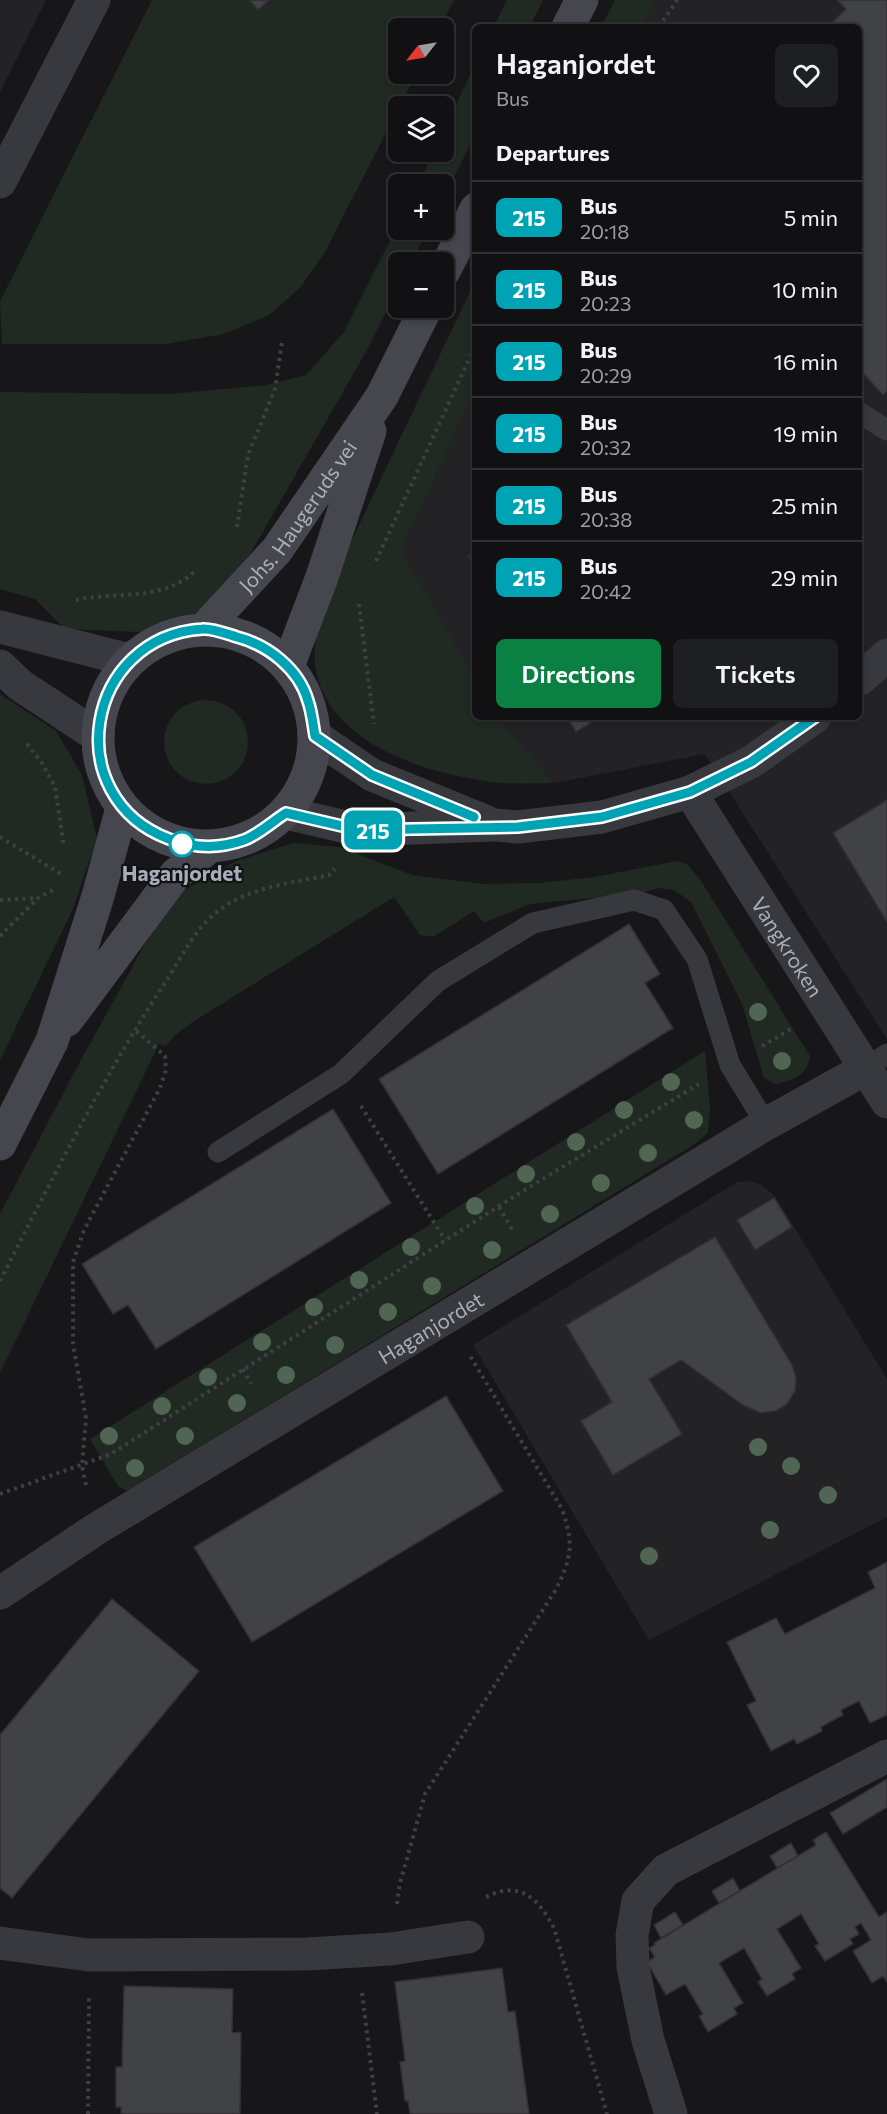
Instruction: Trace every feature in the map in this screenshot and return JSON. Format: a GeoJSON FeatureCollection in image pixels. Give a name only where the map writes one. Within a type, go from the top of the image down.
{"type":"FeatureCollection","features":[{"type":"Feature","properties":{"kind":"main road"},"geometry":{"type":"LineString","coordinates":[[570,24],[582,0]]}},
{"type":"Feature","properties":{"kind":"main road"},"geometry":{"type":"LineString","coordinates":[[454,252],[472,217]]}},
{"type":"Feature","properties":{"kind":"main road","name":"Johs. Haugeruds vei"},"geometry":{"type":"LineString","coordinates":[[204,629],[277,550],[382,396],[421,318]]}},
{"type":"Feature","properties":{"kind":"main road","name":"Johs. Haugeruds vei"},"geometry":{"type":"LineString","coordinates":[[288,666],[322,577],[382,396]]}},
{"type":"Feature","properties":{"kind":"main road"},"geometry":{"type":"LineString","coordinates":[[204,629],[258,642],[288,666],[308,699],[315,736],[306,781],[286,813],[245,840],[209,847],[186,846],[151,832],[122,808],[102,773],[96,735],[108,690],[129,660],[166,636],[204,629]]}},
{"type":"Feature","properties":{"kind":"main road"},"geometry":{"type":"LineString","coordinates":[[0,1144],[52,1041],[98,896],[122,808]]}},
{"type":"Feature","properties":{"kind":"main road"},"geometry":{"type":"LineString","coordinates":[[52,1041],[175,875],[209,847]]}},
{"type":"Feature","properties":{"kind":"street"},"geometry":{"type":"LineString","coordinates":[[0,182],[94,0]]}},
{"type":"Feature","properties":{"kind":"street"},"geometry":{"type":"LineString","coordinates":[[0,627],[129,660]]}},
{"type":"Feature","properties":{"kind":"street"},"geometry":{"type":"LineString","coordinates":[[862,677],[887,655]]}},
{"type":"Feature","properties":{"kind":"street"},"geometry":{"type":"LineString","coordinates":[[0,666],[20,686],[96,735]]}},
{"type":"Feature","properties":{"kind":"street"},"geometry":{"type":"LineString","coordinates":[[286,813],[359,830],[495,825],[518,827],[602,817],[690,792],[751,762],[811,720]]}},
{"type":"Feature","properties":{"kind":"street"},"geometry":{"type":"LineString","coordinates":[[315,736],[372,775],[495,825]]}},
{"type":"Feature","properties":{"kind":"street","name":"Vangkroken"},"geometry":{"type":"LineString","coordinates":[[690,792],[876,1061],[887,1102]]}},
{"type":"Feature","properties":{"kind":"street","name":"Haganjordet"},"geometry":{"type":"LineString","coordinates":[[0,1593],[96,1529],[447,1319],[766,1124],[876,1061]]}},
{"type":"Feature","properties":{"kind":"street"},"geometry":{"type":"LineString","coordinates":[[671,2114],[648,2040],[633,1967],[632,1935],[638,1902],[666,1870],[887,1756]]}},
{"type":"Feature","properties":{"kind":"street"},"geometry":{"type":"LineString","coordinates":[[0,1942],[90,1955],[307,1954],[392,1950],[468,1937]]}},
{"type":"Feature","properties":{"kind":"lane"},"geometry":{"type":"LineString","coordinates":[[862,414],[887,430]]}},
{"type":"Feature","properties":{"kind":"lane"},"geometry":{"type":"LineString","coordinates":[[218,1152],[341,1074],[438,981],[533,923],[634,900],[664,910],[697,959],[730,1065],[766,1124]]}},
{"type":"Feature","properties":{"kind":"path"},"geometry":{"type":"LineString","coordinates":[[661,24],[677,0]]}},
{"type":"Feature","properties":{"kind":"path"},"geometry":{"type":"LineString","coordinates":[[237,530],[248,455],[275,389],[282,342]]}},
{"type":"Feature","properties":{"kind":"path"},"geometry":{"type":"LineString","coordinates":[[373,567],[472,353]]}},
{"type":"Feature","properties":{"kind":"path"},"geometry":{"type":"LineString","coordinates":[[66,602],[143,594],[165,589],[198,568]]}},
{"type":"Feature","properties":{"kind":"path"},"geometry":{"type":"LineString","coordinates":[[359,598],[375,733]]}},
{"type":"Feature","properties":{"kind":"path"},"geometry":{"type":"LineString","coordinates":[[22,738],[42,763],[55,787],[65,851]]}},
{"type":"Feature","properties":{"kind":"path"},"geometry":{"type":"LineString","coordinates":[[0,837],[71,880]]}},
{"type":"Feature","properties":{"kind":"path"},"geometry":{"type":"LineString","coordinates":[[0,1281],[92,1101],[134,1029],[199,928],[218,910],[251,893],[328,874],[336,868]]}},
{"type":"Feature","properties":{"kind":"path"},"geometry":{"type":"LineString","coordinates":[[0,936],[38,898],[63,885]]}},
{"type":"Feature","properties":{"kind":"path"},"geometry":{"type":"LineString","coordinates":[[0,900],[38,898]]}},
{"type":"Feature","properties":{"kind":"path"},"geometry":{"type":"LineString","coordinates":[[0,1494],[111,1454],[445,1240],[800,1023]]}},
{"type":"Feature","properties":{"kind":"path"},"geometry":{"type":"LineString","coordinates":[[82,1466],[86,1418],[73,1344],[73,1262],[84,1230],[160,1088],[166,1070],[165,1056],[134,1029]]}},
{"type":"Feature","properties":{"kind":"path"},"geometry":{"type":"LineString","coordinates":[[341,1074],[445,1240]]}},
{"type":"Feature","properties":{"kind":"path"},"geometry":{"type":"LineString","coordinates":[[392,1950],[400,1883],[425,1794],[555,1591],[570,1563],[571,1534],[562,1509],[447,1319]]}},
{"type":"Feature","properties":{"kind":"path"},"geometry":{"type":"LineString","coordinates":[[468,1937],[478,1901],[501,1890],[522,1893],[542,1904],[554,1928],[607,2114]]}},
{"type":"Feature","properties":{"kind":"path"},"geometry":{"type":"LineString","coordinates":[[357,1951],[377,2114]]}},
{"type":"Feature","properties":{"kind":"path"},"geometry":{"type":"LineString","coordinates":[[88,2114],[90,1955]]}},
{"type":"Feature","properties":{"kind":"shaded area"},"geometry":{"type":"Polygon","coordinates":[[[0,0],[46,0],[0,92],[0,0]]]}},
{"type":"Feature","properties":{"kind":"shaded area"},"geometry":{"type":"Polygon","coordinates":[[[152,0],[454,0],[444,18],[388,18],[388,84],[411,84],[405,96],[388,96],[388,129],[325,252],[300,288],[269,315],[224,334],[166,344],[2,344],[0,301],[152,0]]]}},
{"type":"Feature","properties":{"kind":"shaded area"},"geometry":{"type":"Polygon","coordinates":[[[507,0],[543,0],[531,24],[495,24],[507,0]]]}},
{"type":"Feature","properties":{"kind":"shaded area"},"geometry":{"type":"Polygon","coordinates":[[[615,0],[656,0],[644,24],[603,24],[615,0]]]}},
{"type":"Feature","properties":{"kind":"shaded area"},"geometry":{"type":"Polygon","coordinates":[[[656,0],[887,0],[887,1039],[705,754],[554,783],[502,720],[862,720],[862,24],[644,24],[656,0]]]}},
{"type":"Feature","properties":{"kind":"shaded area"},"geometry":{"type":"Polygon","coordinates":[[[472,71],[472,141],[454,177],[454,174],[423,174],[429,162],[454,162],[454,109],[472,71]]]}},
{"type":"Feature","properties":{"kind":"shaded area"},"geometry":{"type":"Polygon","coordinates":[[[390,240],[423,240],[416,252],[388,252],[388,308],[367,350],[249,556],[213,602],[188,618],[139,632],[65,629],[35,599],[0,589],[0,392],[170,394],[266,385],[306,375],[344,332],[390,240]]]}},
{"type":"Feature","properties":{"kind":"shaded area"},"geometry":{"type":"Polygon","coordinates":[[[472,287],[472,397],[401,551],[472,672],[472,720],[502,720],[554,783],[503,783],[460,777],[433,770],[380,748],[356,732],[336,714],[322,691],[315,664],[315,645],[334,580],[472,287]]]}},
{"type":"Feature","properties":{"kind":"shaded area"},"geometry":{"type":"Polygon","coordinates":[[[472,397],[472,672],[401,551],[472,397]]]}},
{"type":"Feature","properties":{"kind":"shaded area"},"geometry":{"type":"Polygon","coordinates":[[[0,694],[56,731],[82,775],[97,839],[72,911],[0,1060],[0,694]]]}},
{"type":"Feature","properties":{"kind":"shaded area"},"geometry":{"type":"Polygon","coordinates":[[[206,700],[229,707],[241,719],[248,742],[241,765],[229,777],[206,784],[183,777],[171,765],[164,742],[171,719],[183,707],[206,700]]]}},
{"type":"Feature","properties":{"kind":"shaded area"},"geometry":{"type":"Polygon","coordinates":[[[293,843],[340,847],[412,875],[482,884],[541,883],[594,877],[677,861],[687,864],[699,878],[810,1056],[809,1063],[803,1072],[787,1081],[775,1084],[764,1078],[742,1004],[691,902],[674,890],[658,888],[642,893],[530,904],[484,923],[474,911],[433,937],[420,935],[394,897],[194,1021],[174,1036],[166,1046],[159,1044],[0,1373],[0,1214],[145,944],[179,893],[236,861],[293,843]]]}},
{"type":"Feature","properties":{"kind":"shaded area"},"geometry":{"type":"Polygon","coordinates":[[[705,1051],[710,1109],[708,1133],[695,1144],[128,1491],[118,1486],[90,1439],[705,1051]]]}},
{"type":"Feature","properties":{"kind":"shaded area"},"geometry":{"type":"Polygon","coordinates":[[[747,1181],[760,1184],[775,1196],[887,1379],[887,1517],[649,1640],[473,1345],[737,1182],[747,1181]]]}},
{"type":"Feature","properties":{"kind":"building"},"geometry":{"type":"Polygon","coordinates":[[[249,0],[269,0],[258,10],[249,0]]]}},
{"type":"Feature","properties":{"kind":"building"},"geometry":{"type":"Polygon","coordinates":[[[837,0],[887,0],[887,391],[883,395],[862,372],[862,24],[831,24],[846,9],[837,0]]]}},
{"type":"Feature","properties":{"kind":"building"},"geometry":{"type":"Polygon","coordinates":[[[569,720],[595,720],[576,732],[569,720]]]}},
{"type":"Feature","properties":{"kind":"building"},"geometry":{"type":"Polygon","coordinates":[[[887,800],[887,922],[833,833],[887,800]]]}},
{"type":"Feature","properties":{"kind":"building"},"geometry":{"type":"Polygon","coordinates":[[[629,924],[660,974],[645,983],[673,1028],[438,1174],[379,1079],[629,924]]]}},
{"type":"Feature","properties":{"kind":"building"},"geometry":{"type":"Polygon","coordinates":[[[333,1109],[391,1203],[156,1349],[128,1305],[113,1314],[82,1264],[333,1109]]]}},
{"type":"Feature","properties":{"kind":"building"},"geometry":{"type":"Polygon","coordinates":[[[774,1198],[792,1227],[755,1250],[737,1220],[774,1198]]]}},
{"type":"Feature","properties":{"kind":"building"},"geometry":{"type":"Polygon","coordinates":[[[715,1237],[792,1365],[796,1378],[795,1391],[787,1404],[776,1411],[761,1413],[743,1405],[681,1360],[649,1379],[682,1434],[613,1475],[581,1421],[612,1402],[566,1325],[715,1237]]]}},
{"type":"Feature","properties":{"kind":"building"},"geometry":{"type":"Polygon","coordinates":[[[446,1396],[503,1491],[252,1642],[194,1547],[446,1396]]]}},
{"type":"Feature","properties":{"kind":"building"},"geometry":{"type":"Polygon","coordinates":[[[887,1562],[887,1715],[870,1723],[859,1701],[841,1710],[843,1715],[821,1727],[822,1731],[797,1744],[794,1739],[771,1751],[747,1705],[756,1701],[727,1642],[776,1618],[785,1634],[875,1588],[868,1572],[887,1562]]]}},
{"type":"Feature","properties":{"kind":"building"},"geometry":{"type":"Polygon","coordinates":[[[112,1599],[199,1671],[12,1898],[0,1888],[0,1735],[112,1599]]]}},
{"type":"Feature","properties":{"kind":"building"},"geometry":{"type":"Polygon","coordinates":[[[887,1779],[887,1807],[843,1834],[830,1813],[887,1779]]]}},
{"type":"Feature","properties":{"kind":"building"},"geometry":{"type":"Polygon","coordinates":[[[826,1832],[879,1917],[887,1912],[887,1982],[883,1976],[872,1983],[853,1951],[871,1940],[861,1923],[855,1927],[859,1934],[850,1939],[853,1944],[825,1961],[815,1946],[819,1944],[801,1914],[777,1929],[801,1968],[792,1974],[795,1979],[767,1996],[758,1982],[762,1979],[744,1948],[719,1963],[743,2003],[734,2008],[737,2014],[708,2032],[699,2016],[703,2014],[685,1984],[666,1995],[647,1962],[655,1957],[649,1948],[816,1845],[813,1840],[826,1832]]]}},
{"type":"Feature","properties":{"kind":"building"},"geometry":{"type":"Polygon","coordinates":[[[791,1843],[798,1856],[777,1868],[770,1856],[791,1843]]]}},
{"type":"Feature","properties":{"kind":"building"},"geometry":{"type":"Polygon","coordinates":[[[733,1878],[740,1891],[719,1903],[712,1891],[733,1878]]]}},
{"type":"Feature","properties":{"kind":"building"},"geometry":{"type":"Polygon","coordinates":[[[675,1912],[683,1925],[661,1938],[654,1925],[675,1912]]]}},
{"type":"Feature","properties":{"kind":"building"},"geometry":{"type":"Polygon","coordinates":[[[502,1968],[508,2012],[515,2011],[529,2114],[410,2114],[408,2101],[405,2101],[400,2062],[405,2061],[395,1982],[502,1968]]]}},
{"type":"Feature","properties":{"kind":"building"},"geometry":{"type":"Polygon","coordinates":[[[124,1986],[233,1989],[232,2033],[241,2032],[240,2114],[121,2114],[121,2107],[116,2107],[116,2067],[122,2067],[124,1986]]]}},
{"type":"Feature","properties":{"kind":"bus line","name":"215"},"geometry":{"type":"LineString","coordinates":[[474,817],[372,775],[315,736],[308,699],[288,666],[258,642],[204,629],[166,636],[129,660],[108,690],[96,735],[102,773],[122,808],[151,832],[186,846],[209,847],[245,840],[286,813],[359,830],[495,825],[518,827],[602,817],[690,792],[751,762],[812,720]]}},
{"type":"Feature","properties":{"kind":"place","name":"Haganjordet"},"geometry":{"type":"Point","coordinates":[182,844]}}]}
